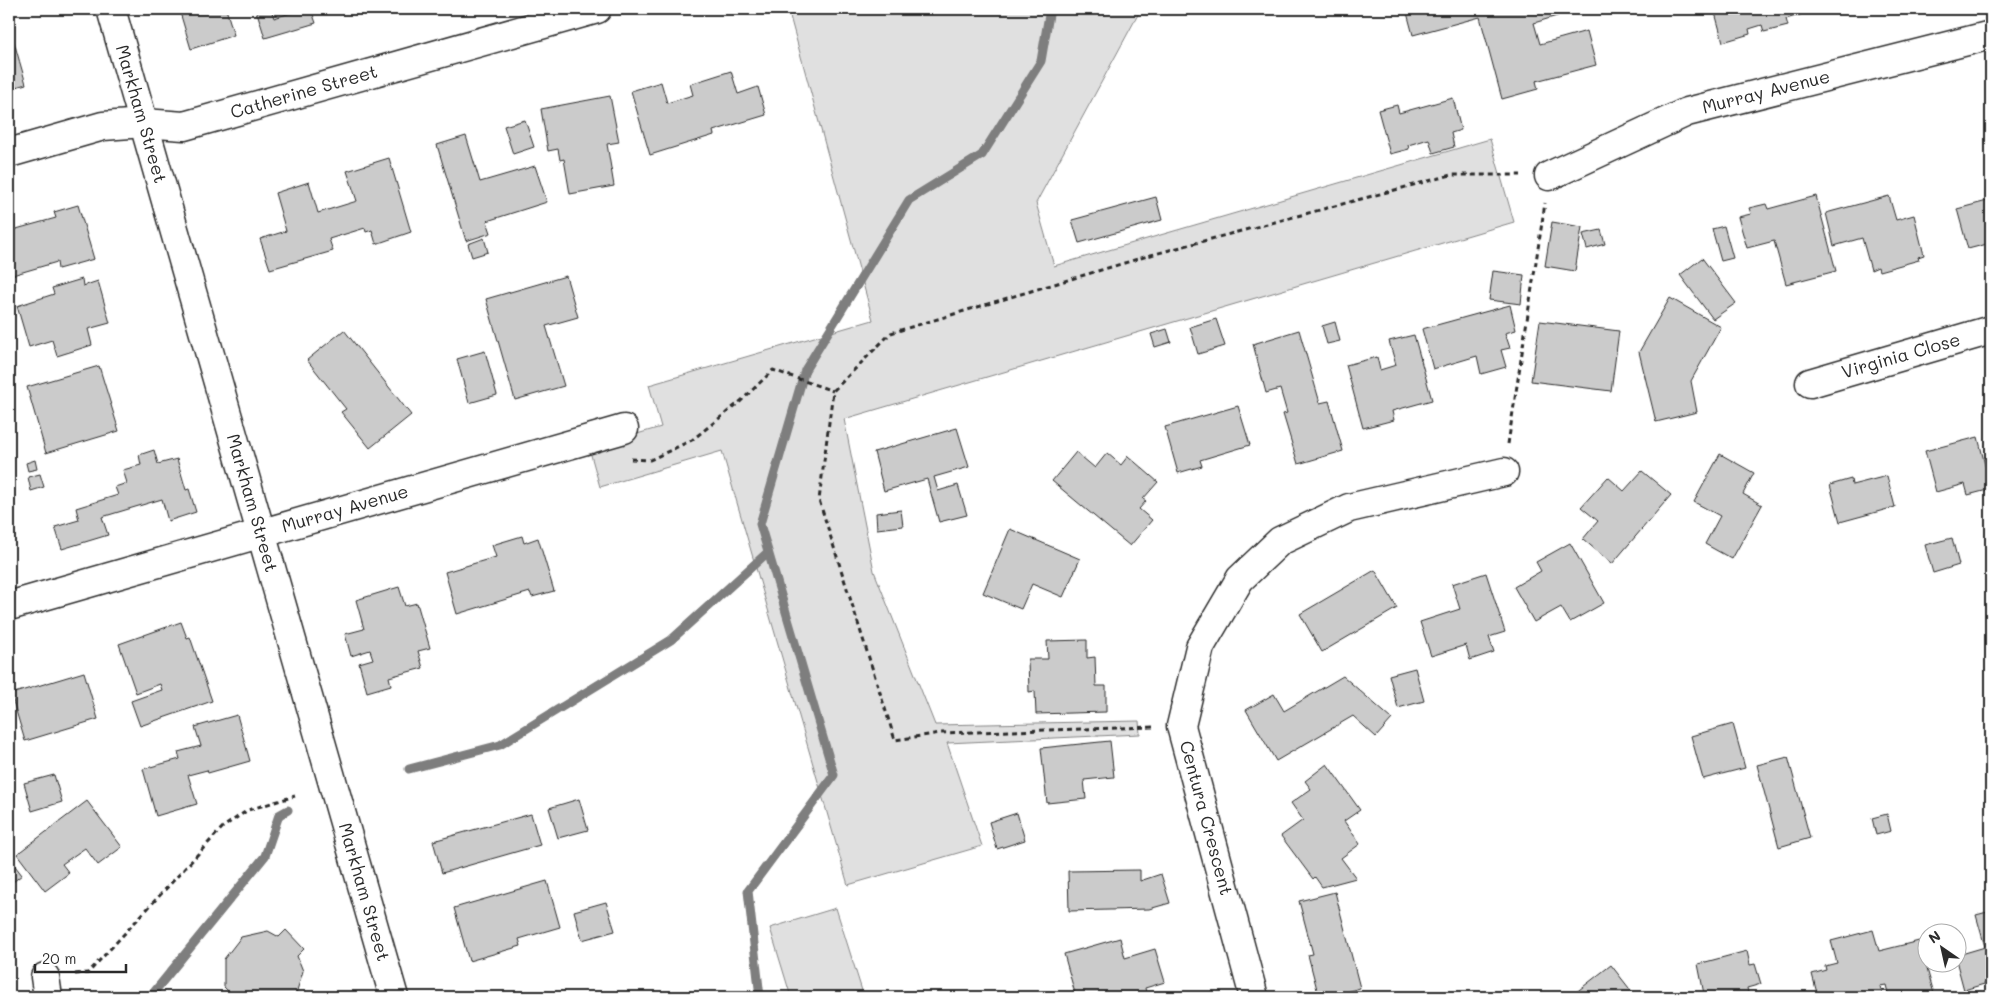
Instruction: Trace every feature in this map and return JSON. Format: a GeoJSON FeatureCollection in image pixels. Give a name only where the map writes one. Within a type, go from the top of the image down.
{"type":"FeatureCollection","features":[{"type":"Feature","properties":{"kind":"street","name":"Markham Street"},"geometry":{"type":"LineString","coordinates":[[111,9],[394,997]]}},
{"type":"Feature","properties":{"kind":"street","name":"Catherine Street"},"geometry":{"type":"LineString","coordinates":[[9,153],[104,126],[144,123],[184,126],[597,9]]}},
{"type":"Feature","properties":{"kind":"street","name":"Murray Avenue"},"geometry":{"type":"LineString","coordinates":[[1548,187],[1686,112],[1991,35]]}},
{"type":"Feature","properties":{"kind":"street","name":"Virginia Close"},"geometry":{"type":"LineString","coordinates":[[1810,383],[1991,330]]}},
{"type":"Feature","properties":{"kind":"street","name":"Murray Avenue"},"geometry":{"type":"LineString","coordinates":[[9,606],[624,428]]}},
{"type":"Feature","properties":{"kind":"street","name":"Centura Crescent"},"geometry":{"type":"LineString","coordinates":[[1254,997],[1181,726],[1200,648],[1240,579],[1280,541],[1349,508],[1504,472]]}},
{"type":"Feature","properties":{"kind":"path"},"geometry":{"type":"LineString","coordinates":[[1161,727],[941,733],[895,740],[819,500],[833,392],[891,333],[1151,255],[1451,175],[1519,176]]}},
{"type":"Feature","properties":{"kind":"path"},"geometry":{"type":"LineString","coordinates":[[1511,428],[1548,187]]}},
{"type":"Feature","properties":{"kind":"path"},"geometry":{"type":"LineString","coordinates":[[622,459],[650,460],[692,440],[741,401],[772,370],[833,392]]}},
{"type":"Feature","properties":{"kind":"path"},"geometry":{"type":"LineString","coordinates":[[88,973],[222,827],[248,810],[295,796]]}},
{"type":"Feature","properties":{"kind":"shaded area"},"geometry":{"type":"Polygon","coordinates":[[[788,9],[1141,9],[1036,203],[1054,266],[1490,139],[1514,222],[844,419],[874,571],[935,725],[1139,721],[1140,734],[947,743],[982,846],[848,885],[722,451],[600,487],[589,448],[661,427],[649,385],[873,320],[788,9]]]}},
{"type":"Feature","properties":{"kind":"shaded area"},"geometry":{"type":"Polygon","coordinates":[[[836,908],[864,997],[791,997],[770,928],[836,908]]]}},
{"type":"Feature","properties":{"kind":"building"},"geometry":{"type":"Polygon","coordinates":[[[179,9],[226,9],[234,35],[191,49],[179,9]]]}},
{"type":"Feature","properties":{"kind":"building"},"geometry":{"type":"Polygon","coordinates":[[[256,9],[271,9],[274,18],[304,9],[311,9],[316,23],[265,38],[256,9]]]}},
{"type":"Feature","properties":{"kind":"building"},"geometry":{"type":"Polygon","coordinates":[[[1406,9],[1580,9],[1534,23],[1540,44],[1587,31],[1596,65],[1536,81],[1538,89],[1502,99],[1480,17],[1413,35],[1406,9]]]}},
{"type":"Feature","properties":{"kind":"building"},"geometry":{"type":"Polygon","coordinates":[[[1714,9],[1802,9],[1803,14],[1786,19],[1788,26],[1764,32],[1762,25],[1749,29],[1750,34],[1723,42],[1714,9]]]}},
{"type":"Feature","properties":{"kind":"building"},"geometry":{"type":"Polygon","coordinates":[[[14,42],[26,84],[9,89],[9,43],[14,42]]]}},
{"type":"Feature","properties":{"kind":"building"},"geometry":{"type":"Polygon","coordinates":[[[731,71],[738,94],[758,87],[766,115],[713,131],[714,135],[650,155],[631,91],[661,82],[667,103],[693,95],[690,84],[731,71]]]}},
{"type":"Feature","properties":{"kind":"building"},"geometry":{"type":"Polygon","coordinates":[[[610,96],[619,142],[607,144],[614,186],[570,194],[564,159],[560,160],[558,149],[548,151],[541,109],[610,96]]]}},
{"type":"Feature","properties":{"kind":"building"},"geometry":{"type":"Polygon","coordinates":[[[1453,98],[1461,130],[1451,133],[1454,147],[1433,153],[1429,139],[1408,145],[1409,149],[1390,154],[1378,110],[1397,105],[1399,113],[1453,98]]]}},
{"type":"Feature","properties":{"kind":"building"},"geometry":{"type":"Polygon","coordinates":[[[525,120],[534,147],[513,154],[504,126],[525,120]]]}},
{"type":"Feature","properties":{"kind":"building"},"geometry":{"type":"Polygon","coordinates":[[[466,136],[480,182],[535,166],[547,202],[487,221],[491,233],[466,241],[437,145],[466,136]]]}},
{"type":"Feature","properties":{"kind":"building"},"geometry":{"type":"Polygon","coordinates":[[[389,158],[411,232],[376,244],[372,230],[366,232],[365,228],[329,239],[333,251],[270,269],[260,239],[286,231],[275,193],[309,182],[318,213],[357,201],[347,171],[389,158]]]}},
{"type":"Feature","properties":{"kind":"building"},"geometry":{"type":"Polygon","coordinates":[[[1816,196],[1836,271],[1786,284],[1774,241],[1747,248],[1738,217],[1751,214],[1749,208],[1766,204],[1768,209],[1816,196]]]}},
{"type":"Feature","properties":{"kind":"building"},"geometry":{"type":"Polygon","coordinates":[[[1889,196],[1896,220],[1914,215],[1924,255],[1918,257],[1919,260],[1879,271],[1878,267],[1871,270],[1862,238],[1834,246],[1826,213],[1889,196]]]}},
{"type":"Feature","properties":{"kind":"building"},"geometry":{"type":"Polygon","coordinates":[[[1156,197],[1162,220],[1079,243],[1072,220],[1156,197]]]}},
{"type":"Feature","properties":{"kind":"building"},"geometry":{"type":"Polygon","coordinates":[[[1991,200],[1991,243],[1968,249],[1957,209],[1991,200]]]}},
{"type":"Feature","properties":{"kind":"building"},"geometry":{"type":"Polygon","coordinates":[[[78,205],[94,259],[58,269],[57,262],[9,276],[9,231],[56,218],[54,212],[78,205]]]}},
{"type":"Feature","properties":{"kind":"building"},"geometry":{"type":"Polygon","coordinates":[[[1552,222],[1582,227],[1575,271],[1545,266],[1552,222]]]}},
{"type":"Feature","properties":{"kind":"building"},"geometry":{"type":"Polygon","coordinates":[[[1724,226],[1733,258],[1721,261],[1712,229],[1724,226]]]}},
{"type":"Feature","properties":{"kind":"building"},"geometry":{"type":"Polygon","coordinates":[[[1601,230],[1605,244],[1587,249],[1583,234],[1601,230]]]}},
{"type":"Feature","properties":{"kind":"building"},"geometry":{"type":"Polygon","coordinates":[[[484,238],[488,252],[472,257],[468,244],[484,238]]]}},
{"type":"Feature","properties":{"kind":"building"},"geometry":{"type":"Polygon","coordinates":[[[1702,258],[1736,303],[1713,319],[1680,275],[1702,258]]]}},
{"type":"Feature","properties":{"kind":"building"},"geometry":{"type":"Polygon","coordinates":[[[1493,271],[1524,275],[1521,304],[1489,300],[1493,271]]]}},
{"type":"Feature","properties":{"kind":"building"},"geometry":{"type":"Polygon","coordinates":[[[566,276],[578,317],[546,326],[564,386],[515,400],[486,299],[566,276]]]}},
{"type":"Feature","properties":{"kind":"building"},"geometry":{"type":"Polygon","coordinates":[[[82,279],[83,286],[98,281],[110,323],[88,329],[92,345],[57,356],[52,340],[29,347],[17,306],[54,294],[52,288],[82,279]]]}},
{"type":"Feature","properties":{"kind":"building"},"geometry":{"type":"Polygon","coordinates":[[[1670,298],[1721,327],[1691,381],[1697,412],[1656,422],[1639,352],[1670,298]]]}},
{"type":"Feature","properties":{"kind":"building"},"geometry":{"type":"Polygon","coordinates":[[[1510,305],[1516,330],[1505,333],[1510,348],[1501,350],[1506,367],[1481,374],[1477,356],[1433,369],[1422,329],[1510,305]]]}},
{"type":"Feature","properties":{"kind":"building"},"geometry":{"type":"Polygon","coordinates":[[[1216,319],[1225,346],[1198,354],[1190,327],[1216,319]]]}},
{"type":"Feature","properties":{"kind":"building"},"geometry":{"type":"Polygon","coordinates":[[[1540,321],[1619,331],[1611,391],[1531,381],[1540,321]]]}},
{"type":"Feature","properties":{"kind":"building"},"geometry":{"type":"Polygon","coordinates":[[[1335,322],[1340,341],[1327,344],[1322,326],[1335,322]]]}},
{"type":"Feature","properties":{"kind":"building"},"geometry":{"type":"Polygon","coordinates":[[[1167,329],[1171,342],[1155,347],[1151,334],[1167,329]]]}},
{"type":"Feature","properties":{"kind":"building"},"geometry":{"type":"Polygon","coordinates":[[[344,330],[411,415],[370,448],[341,412],[346,409],[307,360],[344,330]]]}},
{"type":"Feature","properties":{"kind":"building"},"geometry":{"type":"Polygon","coordinates":[[[1299,330],[1320,403],[1329,401],[1343,451],[1298,464],[1283,414],[1287,413],[1280,389],[1266,393],[1253,344],[1299,330]]]}},
{"type":"Feature","properties":{"kind":"building"},"geometry":{"type":"Polygon","coordinates":[[[1414,335],[1432,400],[1392,411],[1394,420],[1363,428],[1346,365],[1377,357],[1380,370],[1396,365],[1389,341],[1414,335]]]}},
{"type":"Feature","properties":{"kind":"building"},"geometry":{"type":"Polygon","coordinates":[[[485,351],[497,395],[469,403],[457,359],[485,351]]]}},
{"type":"Feature","properties":{"kind":"building"},"geometry":{"type":"Polygon","coordinates":[[[99,366],[119,431],[46,453],[27,387],[99,366]]]}},
{"type":"Feature","properties":{"kind":"building"},"geometry":{"type":"Polygon","coordinates":[[[1238,406],[1250,445],[1200,460],[1202,466],[1178,473],[1165,427],[1238,406]]]}},
{"type":"Feature","properties":{"kind":"building"},"geometry":{"type":"Polygon","coordinates":[[[957,428],[969,467],[934,477],[938,491],[958,485],[967,515],[939,522],[927,479],[884,491],[874,452],[957,428]]]}},
{"type":"Feature","properties":{"kind":"building"},"geometry":{"type":"Polygon","coordinates":[[[1978,437],[1991,489],[1968,495],[1965,484],[1936,492],[1925,451],[1978,437]]]}},
{"type":"Feature","properties":{"kind":"building"},"geometry":{"type":"Polygon","coordinates":[[[154,450],[158,464],[177,459],[186,490],[189,489],[196,512],[168,521],[162,499],[102,517],[108,535],[62,549],[55,527],[79,520],[76,508],[118,495],[115,487],[127,483],[123,470],[141,465],[139,455],[154,450]]]}},
{"type":"Feature","properties":{"kind":"building"},"geometry":{"type":"Polygon","coordinates":[[[1076,452],[1095,468],[1107,453],[1121,465],[1128,456],[1158,482],[1143,499],[1146,501],[1139,509],[1152,520],[1130,546],[1052,481],[1076,452]]]}},
{"type":"Feature","properties":{"kind":"building"},"geometry":{"type":"Polygon","coordinates":[[[1720,454],[1754,473],[1743,494],[1762,505],[1732,559],[1705,544],[1720,516],[1694,502],[1720,454]]]}},
{"type":"Feature","properties":{"kind":"building"},"geometry":{"type":"Polygon","coordinates":[[[35,460],[37,469],[28,471],[26,463],[35,460]]]}},
{"type":"Feature","properties":{"kind":"building"},"geometry":{"type":"Polygon","coordinates":[[[1642,471],[1671,495],[1612,564],[1583,539],[1598,521],[1581,507],[1608,477],[1624,491],[1642,471]]]}},
{"type":"Feature","properties":{"kind":"building"},"geometry":{"type":"Polygon","coordinates":[[[40,474],[44,487],[31,491],[28,477],[40,474]]]}},
{"type":"Feature","properties":{"kind":"building"},"geometry":{"type":"Polygon","coordinates":[[[1887,476],[1895,507],[1840,522],[1830,485],[1851,479],[1852,485],[1887,476]]]}},
{"type":"Feature","properties":{"kind":"building"},"geometry":{"type":"Polygon","coordinates":[[[901,510],[903,526],[877,529],[876,513],[901,510]]]}},
{"type":"Feature","properties":{"kind":"building"},"geometry":{"type":"Polygon","coordinates":[[[1010,529],[1080,559],[1063,597],[1032,584],[1021,609],[983,593],[1010,529]]]}},
{"type":"Feature","properties":{"kind":"building"},"geometry":{"type":"Polygon","coordinates":[[[522,536],[524,543],[538,538],[554,591],[532,597],[530,592],[457,614],[445,572],[496,557],[492,545],[522,536]]]}},
{"type":"Feature","properties":{"kind":"building"},"geometry":{"type":"Polygon","coordinates":[[[1952,538],[1959,565],[1933,573],[1925,545],[1952,538]]]}},
{"type":"Feature","properties":{"kind":"building"},"geometry":{"type":"Polygon","coordinates":[[[1570,543],[1604,603],[1570,622],[1561,607],[1534,622],[1514,587],[1541,571],[1536,562],[1570,543]]]}},
{"type":"Feature","properties":{"kind":"building"},"geometry":{"type":"Polygon","coordinates":[[[1375,570],[1397,608],[1322,652],[1300,614],[1375,570]]]}},
{"type":"Feature","properties":{"kind":"building"},"geometry":{"type":"Polygon","coordinates":[[[1486,573],[1505,632],[1489,637],[1494,652],[1470,660],[1466,645],[1431,656],[1420,622],[1460,609],[1452,584],[1486,573]]]}},
{"type":"Feature","properties":{"kind":"building"},"geometry":{"type":"Polygon","coordinates":[[[399,587],[405,606],[417,603],[430,648],[418,651],[423,668],[389,677],[391,685],[367,692],[359,663],[373,659],[370,650],[351,656],[345,634],[364,629],[356,600],[399,587]]]}},
{"type":"Feature","properties":{"kind":"building"},"geometry":{"type":"Polygon","coordinates":[[[181,622],[187,638],[190,637],[212,701],[140,726],[131,701],[162,690],[160,684],[136,693],[119,644],[181,622]]]}},
{"type":"Feature","properties":{"kind":"building"},"geometry":{"type":"Polygon","coordinates":[[[1087,640],[1087,658],[1095,657],[1096,686],[1106,686],[1106,712],[1036,714],[1035,691],[1029,692],[1028,659],[1048,659],[1047,641],[1087,640]]]}},
{"type":"Feature","properties":{"kind":"building"},"geometry":{"type":"Polygon","coordinates":[[[1415,668],[1424,701],[1398,708],[1389,675],[1415,668]]]}},
{"type":"Feature","properties":{"kind":"building"},"geometry":{"type":"Polygon","coordinates":[[[84,672],[98,719],[25,741],[11,694],[84,672]]]}},
{"type":"Feature","properties":{"kind":"building"},"geometry":{"type":"Polygon","coordinates":[[[1343,676],[1392,719],[1376,737],[1353,716],[1276,761],[1246,710],[1274,694],[1284,711],[1343,676]]]}},
{"type":"Feature","properties":{"kind":"building"},"geometry":{"type":"Polygon","coordinates":[[[237,715],[250,761],[208,773],[207,770],[188,775],[197,804],[156,816],[143,769],[180,759],[178,752],[201,746],[195,727],[237,715]]]}},
{"type":"Feature","properties":{"kind":"building"},"geometry":{"type":"Polygon","coordinates":[[[1733,724],[1745,768],[1703,779],[1691,736],[1733,724]]]}},
{"type":"Feature","properties":{"kind":"building"},"geometry":{"type":"Polygon","coordinates":[[[1110,741],[1114,777],[1084,780],[1086,799],[1047,803],[1041,748],[1110,741]]]}},
{"type":"Feature","properties":{"kind":"building"},"geometry":{"type":"Polygon","coordinates":[[[1788,757],[1810,838],[1779,847],[1757,765],[1788,757]]]}},
{"type":"Feature","properties":{"kind":"building"},"geometry":{"type":"Polygon","coordinates":[[[1327,764],[1360,810],[1344,821],[1360,844],[1341,858],[1356,878],[1322,887],[1315,877],[1313,879],[1281,836],[1303,820],[1291,803],[1311,789],[1305,781],[1327,764]]]}},
{"type":"Feature","properties":{"kind":"building"},"geometry":{"type":"Polygon","coordinates":[[[54,775],[62,802],[32,811],[24,783],[54,775]]]}},
{"type":"Feature","properties":{"kind":"building"},"geometry":{"type":"Polygon","coordinates":[[[579,799],[588,830],[558,838],[549,808],[579,799]]]}},
{"type":"Feature","properties":{"kind":"building"},"geometry":{"type":"Polygon","coordinates":[[[87,801],[122,847],[98,865],[85,848],[62,864],[69,873],[45,891],[17,854],[87,801]]]}},
{"type":"Feature","properties":{"kind":"building"},"geometry":{"type":"Polygon","coordinates":[[[1017,813],[1025,840],[997,849],[989,822],[1017,813]]]}},
{"type":"Feature","properties":{"kind":"building"},"geometry":{"type":"Polygon","coordinates":[[[531,814],[540,845],[442,873],[433,841],[531,814]]]}},
{"type":"Feature","properties":{"kind":"building"},"geometry":{"type":"Polygon","coordinates":[[[1887,814],[1891,831],[1876,835],[1872,818],[1887,814]]]}},
{"type":"Feature","properties":{"kind":"building"},"geometry":{"type":"Polygon","coordinates":[[[9,858],[22,875],[9,885],[9,858]]]}},
{"type":"Feature","properties":{"kind":"building"},"geometry":{"type":"Polygon","coordinates":[[[1140,870],[1140,881],[1161,874],[1170,903],[1149,909],[1069,911],[1068,871],[1140,870]]]}},
{"type":"Feature","properties":{"kind":"building"},"geometry":{"type":"Polygon","coordinates":[[[547,881],[560,927],[519,939],[521,946],[469,961],[454,908],[547,881]]]}},
{"type":"Feature","properties":{"kind":"building"},"geometry":{"type":"Polygon","coordinates":[[[1335,892],[1360,988],[1327,997],[1319,997],[1308,955],[1313,954],[1299,901],[1335,892]]]}},
{"type":"Feature","properties":{"kind":"building"},"geometry":{"type":"Polygon","coordinates":[[[606,902],[615,931],[582,940],[574,911],[606,902]]]}},
{"type":"Feature","properties":{"kind":"building"},"geometry":{"type":"Polygon","coordinates":[[[1991,911],[1991,982],[1964,990],[1960,974],[1968,974],[1968,952],[1985,947],[1976,915],[1991,911]]]}},
{"type":"Feature","properties":{"kind":"building"},"geometry":{"type":"Polygon","coordinates":[[[286,930],[304,949],[297,956],[303,971],[295,997],[234,997],[224,987],[224,959],[241,937],[268,931],[279,937],[286,930]]]}},
{"type":"Feature","properties":{"kind":"building"},"geometry":{"type":"Polygon","coordinates":[[[1873,930],[1879,951],[1918,941],[1918,974],[1928,974],[1935,997],[1889,997],[1886,985],[1880,986],[1883,997],[1818,997],[1812,974],[1826,970],[1825,966],[1837,963],[1831,941],[1873,930]]]}},
{"type":"Feature","properties":{"kind":"building"},"geometry":{"type":"Polygon","coordinates":[[[1120,938],[1125,958],[1155,949],[1165,982],[1145,988],[1147,997],[1076,997],[1064,954],[1120,938]]]}},
{"type":"Feature","properties":{"kind":"building"},"geometry":{"type":"Polygon","coordinates":[[[1747,951],[1750,965],[1755,964],[1761,984],[1747,988],[1749,997],[1689,997],[1704,994],[1698,964],[1747,951]]]}},
{"type":"Feature","properties":{"kind":"building"},"geometry":{"type":"Polygon","coordinates":[[[1611,965],[1636,997],[1570,997],[1611,965]]]}},
{"type":"Feature","properties":{"kind":"waterway"},"geometry":{"type":"LineString","coordinates":[[760,997],[748,891],[834,775],[760,524],[805,370],[909,200],[982,155],[1041,61],[1050,9]]}},
{"type":"Feature","properties":{"kind":"waterway"},"geometry":{"type":"LineString","coordinates":[[409,769],[500,745],[671,640],[768,552]]}},
{"type":"Feature","properties":{"kind":"waterway"},"geometry":{"type":"LineString","coordinates":[[150,997],[265,856],[279,815],[288,810]]}}]}
